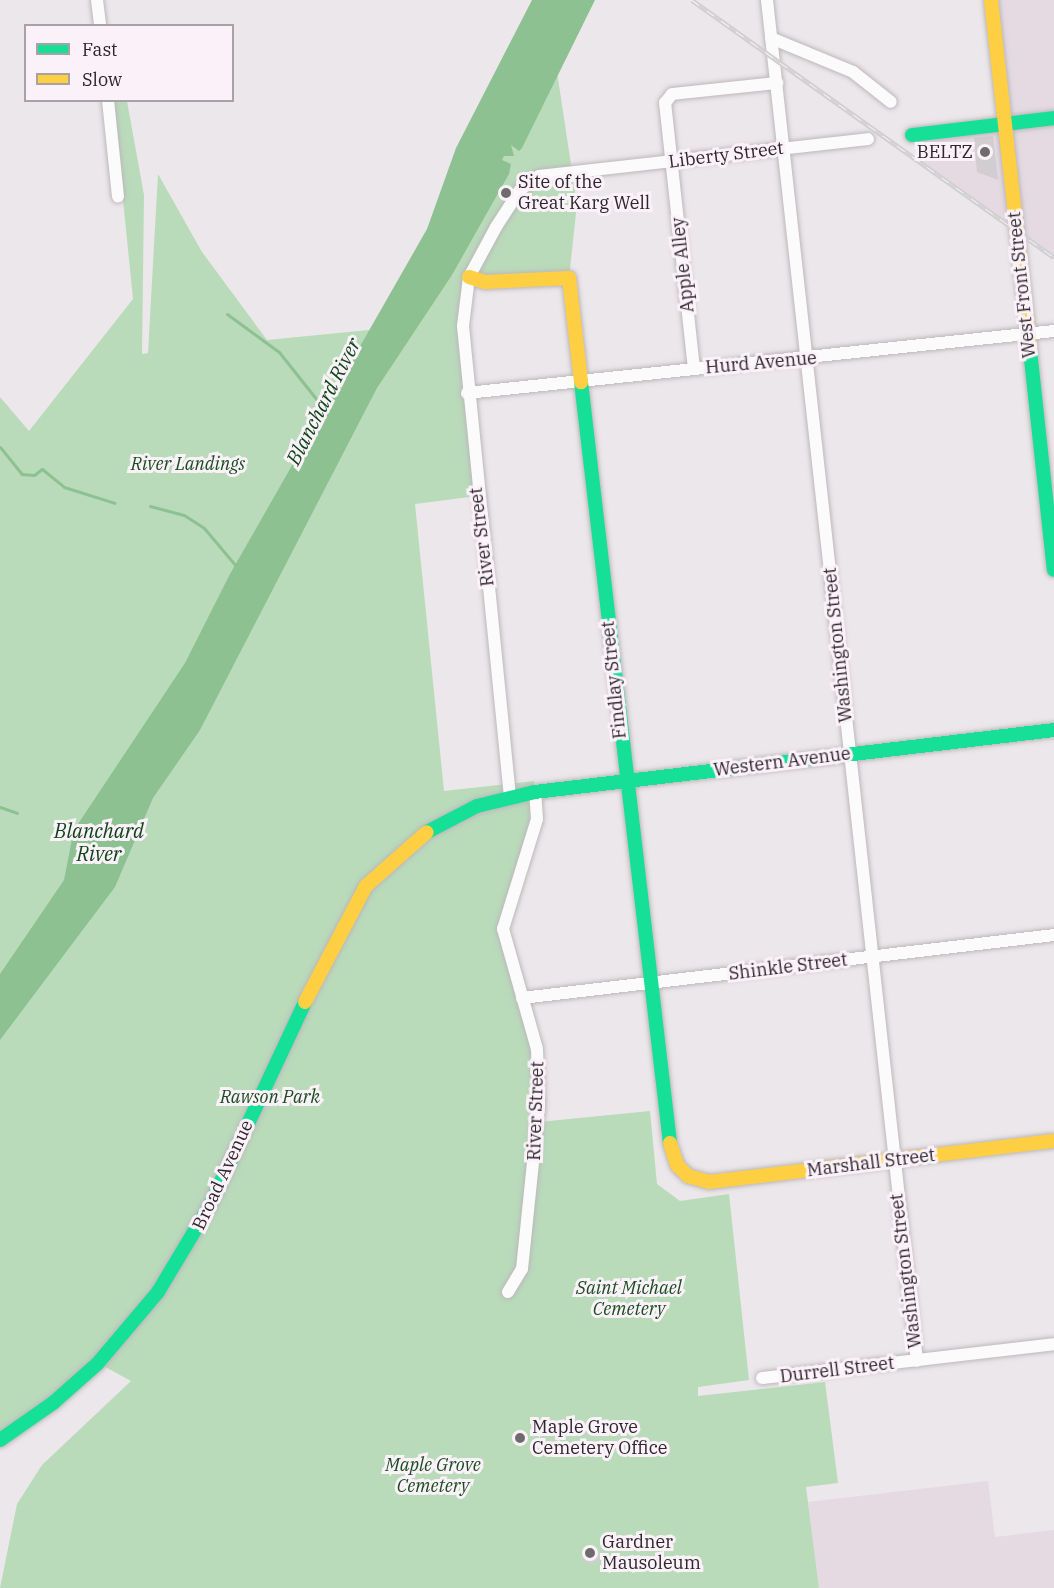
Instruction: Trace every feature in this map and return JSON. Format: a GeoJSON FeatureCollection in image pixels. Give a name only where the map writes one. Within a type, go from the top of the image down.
{"type":"FeatureCollection","features":[{"type":"Feature","properties":{"kind":"street"},"geometry":{"type":"LineString","coordinates":[[96,0],[100,24]]}},
{"type":"Feature","properties":{"kind":"street","name":"Washington Street"},"geometry":{"type":"LineString","coordinates":[[767,0],[872,957],[892,1160],[916,1360]]}},
{"type":"Feature","properties":{"kind":"street","name":"West Front Street"},"geometry":{"type":"LineString","coordinates":[[991,0],[1054,570]]}},
{"type":"Feature","properties":{"kind":"street"},"geometry":{"type":"LineString","coordinates":[[771,38],[854,72],[891,102]]}},
{"type":"Feature","properties":{"kind":"street","name":"Apple Alley"},"geometry":{"type":"LineString","coordinates":[[694,369],[665,103],[672,94],[777,83]]}},
{"type":"Feature","properties":{"kind":"street"},"geometry":{"type":"LineString","coordinates":[[108,102],[118,196]]}},
{"type":"Feature","properties":{"kind":"street"},"geometry":{"type":"LineString","coordinates":[[912,135],[1054,118]]}},
{"type":"Feature","properties":{"kind":"street","name":"Liberty Street"},"geometry":{"type":"LineString","coordinates":[[469,277],[520,190],[548,175],[868,139]]}},
{"type":"Feature","properties":{"kind":"street","name":"Findlay Street"},"geometry":{"type":"LineString","coordinates":[[469,277],[485,282],[569,278],[649,983],[671,1150],[688,1176]]}},
{"type":"Feature","properties":{"kind":"street","name":"River Street"},"geometry":{"type":"LineString","coordinates":[[469,277],[463,310],[467,393],[510,797]]}},
{"type":"Feature","properties":{"kind":"street","name":"Hurd Avenue"},"geometry":{"type":"LineString","coordinates":[[467,393],[807,359],[1054,331]]}},
{"type":"Feature","properties":{"kind":"street","name":"Western Avenue"},"geometry":{"type":"LineString","coordinates":[[510,797],[535,792],[1054,730]]}},
{"type":"Feature","properties":{"kind":"street","name":"River Street"},"geometry":{"type":"LineString","coordinates":[[508,1292],[522,1269],[539,1122],[537,1049],[503,928],[537,819],[535,792]]}},
{"type":"Feature","properties":{"kind":"street","name":"Broad Avenue"},"geometry":{"type":"LineString","coordinates":[[0,1440],[53,1403],[98,1363],[190,1245],[338,932],[366,886],[391,859],[435,825],[510,797]]}},
{"type":"Feature","properties":{"kind":"street","name":"Shinkle Street"},"geometry":{"type":"LineString","coordinates":[[522,998],[1054,935]]}},
{"type":"Feature","properties":{"kind":"street","name":"Marshall Street"},"geometry":{"type":"LineString","coordinates":[[688,1176],[709,1182],[1054,1141]]}},
{"type":"Feature","properties":{"kind":"street","name":"Durrell Street"},"geometry":{"type":"LineString","coordinates":[[762,1378],[1054,1344]]}},
{"type":"Feature","properties":{"kind":"shaded area"},"geometry":{"type":"Polygon","coordinates":[[[991,0],[1054,0],[1054,257],[920,161],[912,135],[1005,123],[991,0]]]}},
{"type":"Feature","properties":{"kind":"shaded area"},"geometry":{"type":"Polygon","coordinates":[[[988,1481],[995,1537],[1054,1530],[1054,1588],[819,1588],[808,1502],[988,1481]]]}},
{"type":"Feature","properties":{"kind":"green space"},"geometry":{"type":"Polygon","coordinates":[[[557,72],[577,204],[569,278],[467,284],[477,496],[415,504],[444,791],[534,781],[537,812],[504,921],[532,1027],[539,1122],[650,1111],[657,1184],[680,1201],[729,1194],[749,1380],[698,1387],[698,1396],[825,1382],[838,1483],[806,1487],[819,1588],[0,1588],[17,1504],[42,1465],[131,1381],[98,1363],[0,1439],[0,397],[29,431],[133,299],[113,102],[127,102],[144,195],[142,354],[148,353],[158,174],[202,252],[267,340],[369,330],[381,334],[557,72]]]}},
{"type":"Feature","properties":{"kind":"water","name":"Blanchard River"},"geometry":{"type":"Polygon","coordinates":[[[532,0],[595,0],[522,148],[519,151],[511,145],[514,156],[504,156],[502,160],[511,164],[509,174],[452,275],[377,388],[200,730],[153,798],[115,887],[0,1040],[0,974],[64,880],[72,839],[62,836],[66,829],[74,830],[185,663],[230,574],[427,229],[456,148],[532,0]]]}},
{"type":"Feature","properties":{"kind":"building","name":"BELTZ"},"geometry":{"type":"Polygon","coordinates":[[[993,136],[998,180],[977,172],[974,138],[993,136]]]}},
{"type":"Feature","properties":{"kind":"building","name":"Gardner Mausoleum"},"geometry":{"type":"Polygon","coordinates":[[[591,1546],[597,1549],[600,1555],[597,1561],[591,1564],[585,1561],[582,1555],[585,1549],[591,1546]]]}},
{"type":"Feature","properties":{"kind":"waterway"},"geometry":{"type":"LineString","coordinates":[[227,314],[279,352],[325,410]]}},
{"type":"Feature","properties":{"kind":"waterway"},"geometry":{"type":"LineString","coordinates":[[0,447],[22,474],[34,475],[42,469],[64,487],[115,503]]}},
{"type":"Feature","properties":{"kind":"waterway"},"geometry":{"type":"LineString","coordinates":[[150,506],[184,515],[204,528],[236,566]]}},
{"type":"Feature","properties":{"kind":"waterway"},"geometry":{"type":"LineString","coordinates":[[0,807],[17,813]]}},
{"type":"Feature","properties":{"kind":"waterway"},"geometry":{"type":"LineString","coordinates":[[60,829],[64,831]]}},
{"type":"Feature","properties":{"kind":"railway"},"geometry":{"type":"LineString","coordinates":[[692,0],[1054,257]]}},
{"type":"Feature","properties":{"kind":"traffic: fast"},"geometry":{"type":"LineString","coordinates":[[912,135],[1054,118]]}},
{"type":"Feature","properties":{"kind":"traffic: fast"},"geometry":{"type":"LineString","coordinates":[[1030,350],[1054,570]]}},
{"type":"Feature","properties":{"kind":"traffic: fast"},"geometry":{"type":"LineString","coordinates":[[581,382],[670,1143]]}},
{"type":"Feature","properties":{"kind":"traffic: fast"},"geometry":{"type":"LineString","coordinates":[[427,832],[477,806],[535,792],[1054,730]]}},
{"type":"Feature","properties":{"kind":"traffic: fast"},"geometry":{"type":"LineString","coordinates":[[0,1440],[53,1403],[98,1363],[158,1292],[210,1205],[305,1002]]}},
{"type":"Feature","properties":{"kind":"traffic: slow"},"geometry":{"type":"LineString","coordinates":[[991,0],[1030,350]]}},
{"type":"Feature","properties":{"kind":"traffic: slow"},"geometry":{"type":"LineString","coordinates":[[469,277],[485,282],[569,278],[581,382]]}},
{"type":"Feature","properties":{"kind":"traffic: slow"},"geometry":{"type":"LineString","coordinates":[[305,1002],[366,886],[427,832]]}},
{"type":"Feature","properties":{"kind":"traffic: slow"},"geometry":{"type":"LineString","coordinates":[[670,1143],[677,1165],[688,1176],[709,1182],[1054,1141]]}},
{"type":"Feature","properties":{"kind":"place","name":"BELTZ"},"geometry":{"type":"Point","coordinates":[985,152]}},
{"type":"Feature","properties":{"kind":"place","name":"Site of the Great Karg Well"},"geometry":{"type":"Point","coordinates":[506,193]}},
{"type":"Feature","properties":{"kind":"place","name":"Maple Grove Cemetery Office"},"geometry":{"type":"Point","coordinates":[520,1438]}},
{"type":"Feature","properties":{"kind":"place","name":"Gardner Mausoleum"},"geometry":{"type":"Point","coordinates":[590,1553]}},
{"type":"Feature","properties":{"kind":"park label","name":"River Landings"},"geometry":{"type":"Point","coordinates":[188,464]}},
{"type":"Feature","properties":{"kind":"park label","name":"Rawson Park"},"geometry":{"type":"Point","coordinates":[270,1097]}},
{"type":"Feature","properties":{"kind":"park label","name":"Saint Michael Cemetery"},"geometry":{"type":"Point","coordinates":[629,1299]}},
{"type":"Feature","properties":{"kind":"park label","name":"Maple Grove Cemetery"},"geometry":{"type":"Point","coordinates":[433,1476]}}]}
